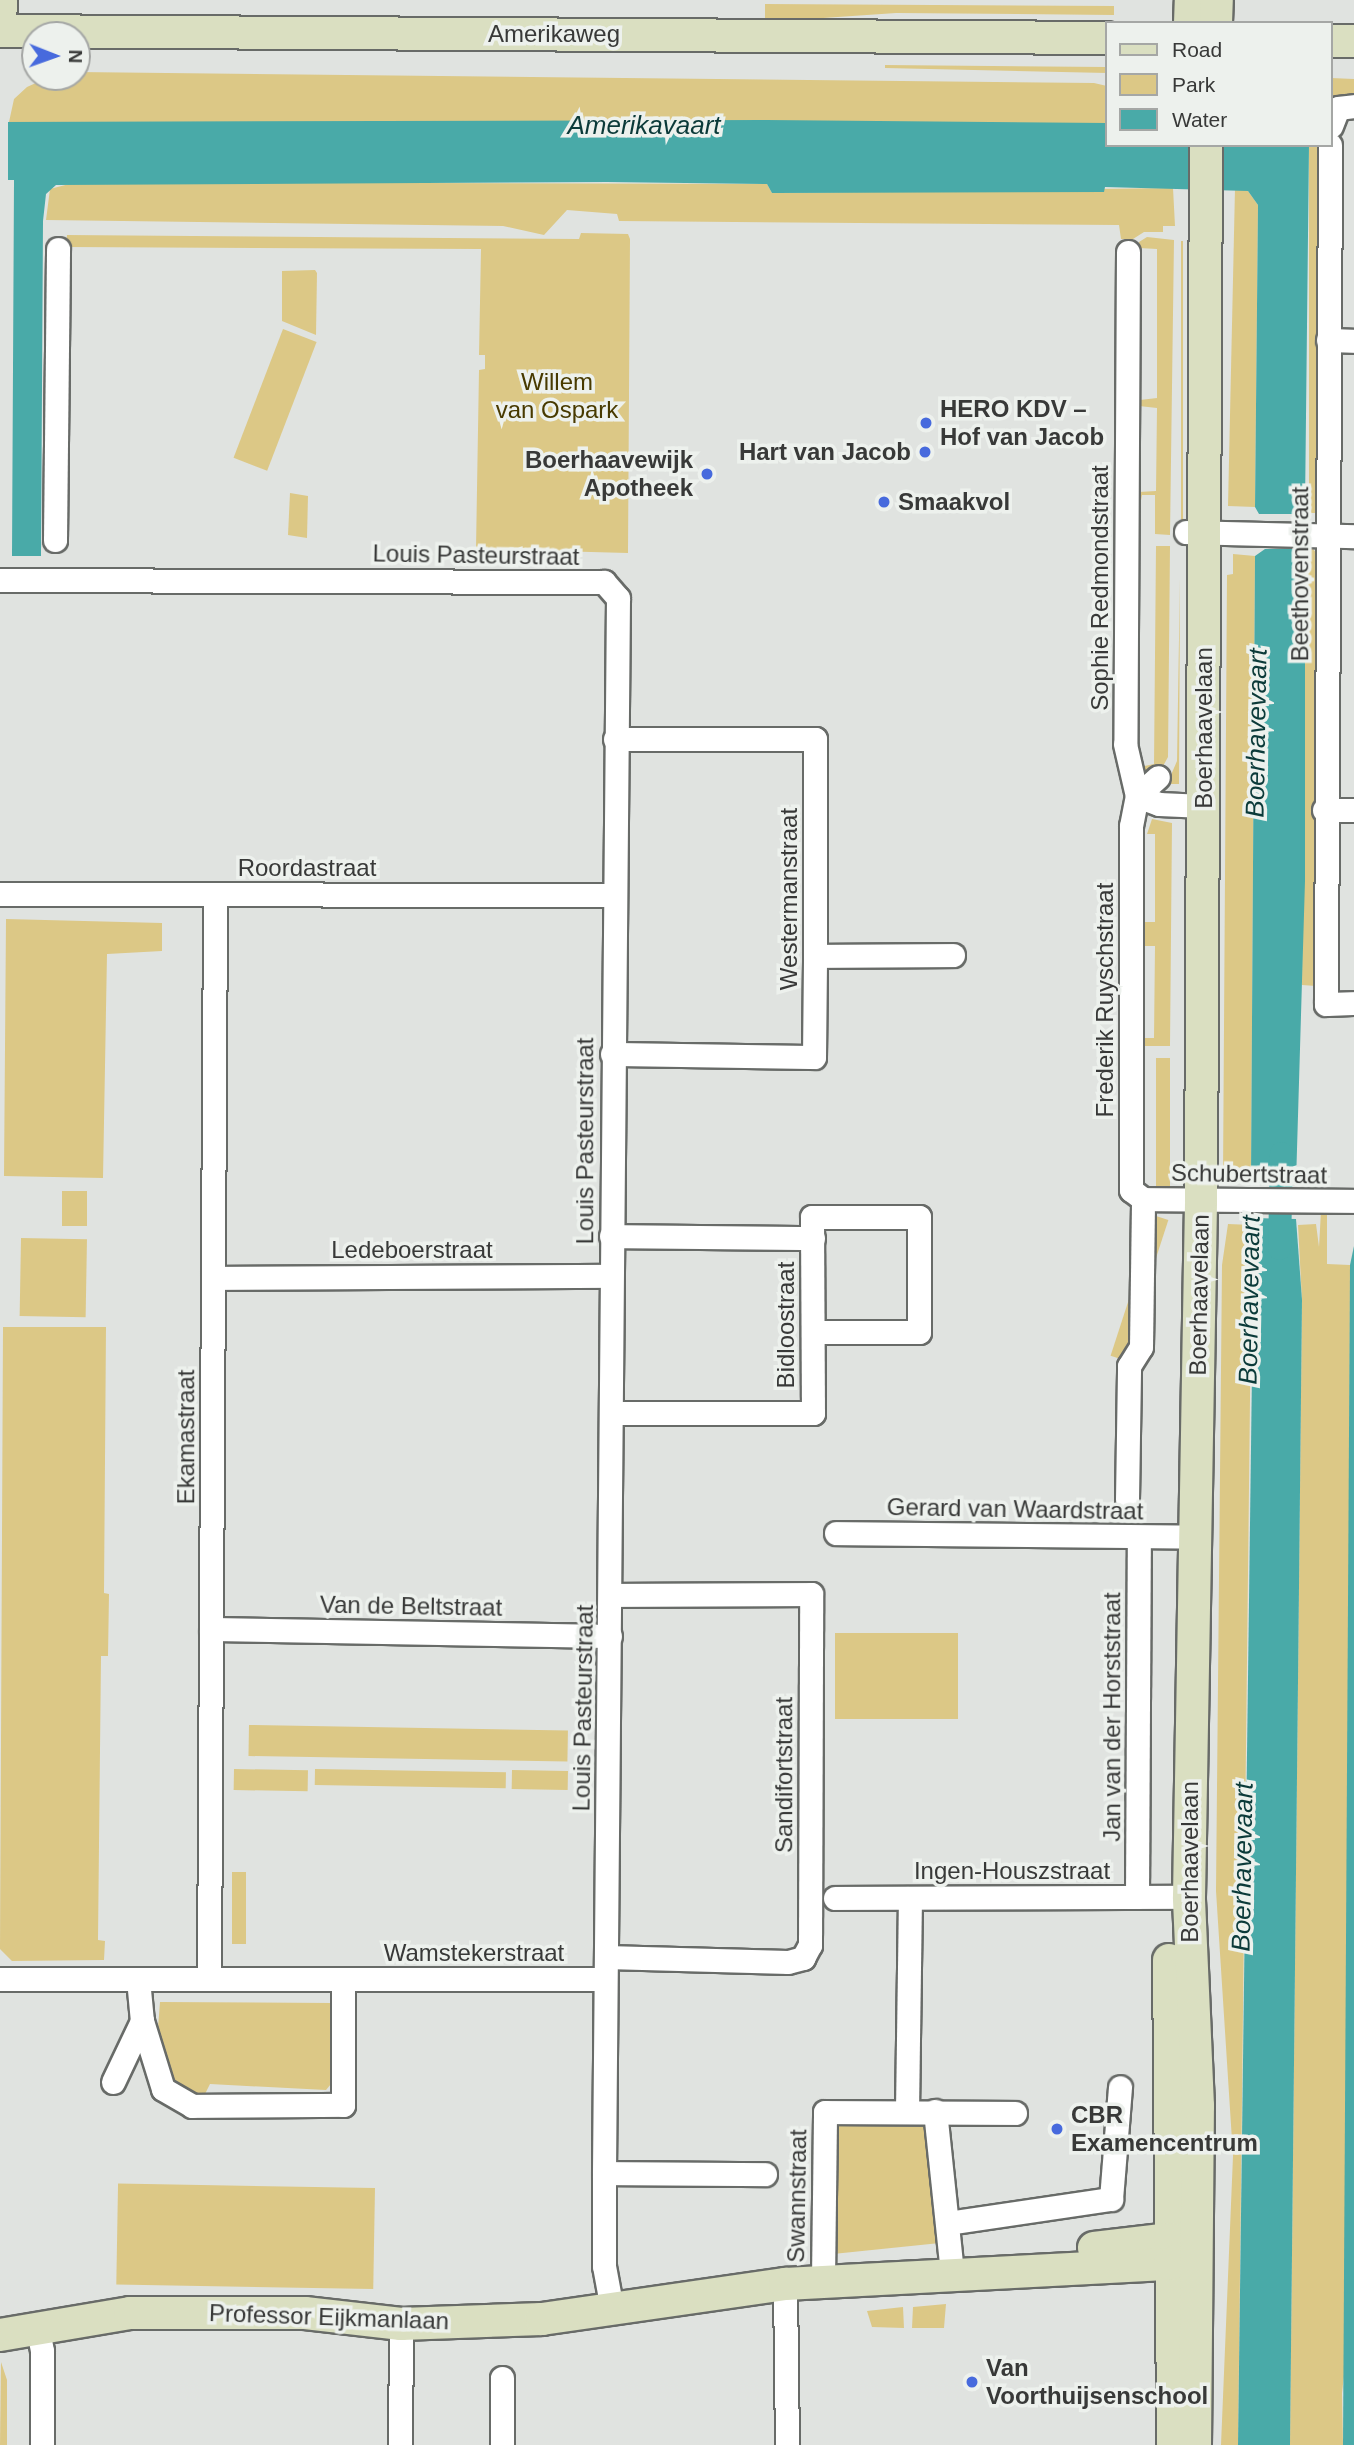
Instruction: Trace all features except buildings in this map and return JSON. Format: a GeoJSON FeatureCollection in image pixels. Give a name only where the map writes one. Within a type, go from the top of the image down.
{"type":"FeatureCollection","features":[{"type":"Feature","properties":{"kind":"main road"},"geometry":{"type":"LineString","coordinates":[[0,21],[1,0]]}},
{"type":"Feature","properties":{"kind":"main road"},"geometry":{"type":"LineString","coordinates":[[1190,21],[1191,0]]}},
{"type":"Feature","properties":{"kind":"main road"},"geometry":{"type":"LineString","coordinates":[[1216,21],[1217,0]]}},
{"type":"Feature","properties":{"kind":"main road","name":"Amerikaweg"},"geometry":{"type":"LineString","coordinates":[[0,31],[1106,38]]}},
{"type":"Feature","properties":{"kind":"main road"},"geometry":{"type":"LineString","coordinates":[[1333,41],[1354,41]]}},
{"type":"Feature","properties":{"kind":"main road","name":"Boerhaavelaan"},"geometry":{"type":"LineString","coordinates":[[1174,2445],[1179,2251],[1179,1897],[1191,1200],[1196,532],[1196,192],[1187,147]]}},
{"type":"Feature","properties":{"kind":"main road","name":"Boerhaavelaan"},"geometry":{"type":"LineString","coordinates":[[1196,192],[1206,147]]}},
{"type":"Feature","properties":{"kind":"main road","name":"Boerhaavelaan"},"geometry":{"type":"LineString","coordinates":[[1179,2251],[1195,2445]]}},
{"type":"Feature","properties":{"kind":"main road","name":"Professor Eijkmanlaan"},"geometry":{"type":"LineString","coordinates":[[0,2335],[130,2314],[195,2312],[305,2313],[401,2324],[542,2319],[785,2284],[951,2272],[979,2262],[1179,2251]]}},
{"type":"Feature","properties":{"kind":"street","name":"Beethovenstraat"},"geometry":{"type":"LineString","coordinates":[[1330,147],[1324,810],[1326,1004],[1354,1003]]}},
{"type":"Feature","properties":{"kind":"street"},"geometry":{"type":"LineString","coordinates":[[55,540],[58,249]]}},
{"type":"Feature","properties":{"kind":"street","name":"Sophie Redmondstraat"},"geometry":{"type":"LineString","coordinates":[[1128,253],[1125,744],[1137,796]]}},
{"type":"Feature","properties":{"kind":"street"},"geometry":{"type":"LineString","coordinates":[[1328,340],[1354,341]]}},
{"type":"Feature","properties":{"kind":"street"},"geometry":{"type":"LineString","coordinates":[[1196,532],[1354,536]]}},
{"type":"Feature","properties":{"kind":"street","name":"Louis Pasteurstraat"},"geometry":{"type":"LineString","coordinates":[[0,580],[604,582],[618,598],[604,2173],[604,2266],[612,2309]]}},
{"type":"Feature","properties":{"kind":"street","name":"Westermanstraat"},"geometry":{"type":"LineString","coordinates":[[612,1054],[814,1057],[815,956],[816,739],[615,739]]}},
{"type":"Feature","properties":{"kind":"street"},"geometry":{"type":"LineString","coordinates":[[1158,777],[1137,796],[1159,804],[1193,805]]}},
{"type":"Feature","properties":{"kind":"street","name":"Frederik Ruyschstraat"},"geometry":{"type":"LineString","coordinates":[[1137,796],[1131,826],[1131,1189],[1143,1199]]}},
{"type":"Feature","properties":{"kind":"street"},"geometry":{"type":"LineString","coordinates":[[1324,810],[1354,810]]}},
{"type":"Feature","properties":{"kind":"street","name":"Roordastraat"},"geometry":{"type":"LineString","coordinates":[[0,894],[614,895]]}},
{"type":"Feature","properties":{"kind":"street","name":"Ekamastraat"},"geometry":{"type":"LineString","coordinates":[[209,1979],[215,895]]}},
{"type":"Feature","properties":{"kind":"street"},"geometry":{"type":"LineString","coordinates":[[815,956],[953,955]]}},
{"type":"Feature","properties":{"kind":"street"},"geometry":{"type":"LineString","coordinates":[[1127,1499],[1129,1366],[1141,1347],[1143,1199]]}},
{"type":"Feature","properties":{"kind":"street","name":"Schubertstraat"},"geometry":{"type":"LineString","coordinates":[[1143,1199],[1354,1201]]}},
{"type":"Feature","properties":{"kind":"street"},"geometry":{"type":"LineString","coordinates":[[813,1238],[812,1217],[919,1217],[919,1332],[813,1332]]}},
{"type":"Feature","properties":{"kind":"street","name":"Bidloostraat"},"geometry":{"type":"LineString","coordinates":[[611,1236],[813,1238],[813,1413],[611,1413]]}},
{"type":"Feature","properties":{"kind":"street","name":"Ledeboerstraat"},"geometry":{"type":"LineString","coordinates":[[213,1278],[611,1276]]}},
{"type":"Feature","properties":{"kind":"street","name":"Gerard van Waardstraat"},"geometry":{"type":"LineString","coordinates":[[836,1533],[1184,1537]]}},
{"type":"Feature","properties":{"kind":"street","name":"Jan van der Horststraat"},"geometry":{"type":"LineString","coordinates":[[1137,1897],[1139,1537]]}},
{"type":"Feature","properties":{"kind":"street","name":"Sandifortstraat"},"geometry":{"type":"LineString","coordinates":[[605,1968],[788,1962],[803,1958],[810,1945],[811,1594],[610,1595]]}},
{"type":"Feature","properties":{"kind":"street","name":"Van de Beltstraat"},"geometry":{"type":"LineString","coordinates":[[211,1629],[610,1636]]}},
{"type":"Feature","properties":{"kind":"street","name":"Ingen-Houszstraat"},"geometry":{"type":"LineString","coordinates":[[835,1898],[1179,1897]]}},
{"type":"Feature","properties":{"kind":"street"},"geometry":{"type":"LineString","coordinates":[[910,1898],[907,2111],[1015,2113]]}},
{"type":"Feature","properties":{"kind":"street","name":"Wamstekerstraat"},"geometry":{"type":"LineString","coordinates":[[0,1979],[342,1979],[605,1968]]}},
{"type":"Feature","properties":{"kind":"street"},"geometry":{"type":"LineString","coordinates":[[138,1979],[142,2021],[163,2089],[192,2106],[343,2105],[342,1979]]}},
{"type":"Feature","properties":{"kind":"street"},"geometry":{"type":"LineString","coordinates":[[113,2082],[142,2021]]}},
{"type":"Feature","properties":{"kind":"street"},"geometry":{"type":"LineString","coordinates":[[948,2223],[1111,2199],[1120,2087]]}},
{"type":"Feature","properties":{"kind":"street","name":"Swannstraat"},"geometry":{"type":"LineString","coordinates":[[823,2280],[825,2112],[907,2111]]}},
{"type":"Feature","properties":{"kind":"street"},"geometry":{"type":"LineString","coordinates":[[935,2111],[951,2272]]}},
{"type":"Feature","properties":{"kind":"street"},"geometry":{"type":"LineString","coordinates":[[604,2173],[765,2174]]}},
{"type":"Feature","properties":{"kind":"street"},"geometry":{"type":"LineString","coordinates":[[785,2284],[787,2445]]}},
{"type":"Feature","properties":{"kind":"street"},"geometry":{"type":"LineString","coordinates":[[400,2445],[401,2324]]}},
{"type":"Feature","properties":{"kind":"street"},"geometry":{"type":"LineString","coordinates":[[38,2330],[42,2351],[42,2445]]}},
{"type":"Feature","properties":{"kind":"street"},"geometry":{"type":"LineString","coordinates":[[502,2378],[502,2445]]}},
{"type":"Feature","properties":{"kind":"green space"},"geometry":{"type":"Polygon","coordinates":[[[765,4],[1114,6],[1114,15],[896,13],[765,22],[765,4]]]}},
{"type":"Feature","properties":{"kind":"green space"},"geometry":{"type":"Polygon","coordinates":[[[885,65],[1106,67],[1106,73],[885,68],[885,65]]]}},
{"type":"Feature","properties":{"kind":"green space"},"geometry":{"type":"Polygon","coordinates":[[[91,72],[1094,83],[1106,86],[1106,123],[9,122],[14,99],[23,91],[91,91],[91,72]]]}},
{"type":"Feature","properties":{"kind":"green space"},"geometry":{"type":"Polygon","coordinates":[[[1333,78],[1354,79],[1354,101],[1337,100],[1333,96],[1333,78]]]}},
{"type":"Feature","properties":{"kind":"green space"},"geometry":{"type":"Polygon","coordinates":[[[1309,147],[1322,147],[1322,513],[1309,513],[1309,147]]]}},
{"type":"Feature","properties":{"kind":"green space"},"geometry":{"type":"Polygon","coordinates":[[[77,182],[767,184],[772,193],[1173,188],[1175,226],[1163,226],[1163,232],[1144,232],[1133,239],[1121,239],[1119,225],[619,221],[617,214],[567,210],[544,235],[503,226],[46,220],[50,189],[77,182]]]}},
{"type":"Feature","properties":{"kind":"green space"},"geometry":{"type":"Polygon","coordinates":[[[1235,188],[1248,191],[1258,205],[1255,507],[1228,506],[1235,188]]]}},
{"type":"Feature","properties":{"kind":"green space","name":"Willem van Ospark"},"geometry":{"type":"Polygon","coordinates":[[[581,233],[628,234],[630,239],[628,553],[476,549],[479,370],[485,369],[485,355],[479,355],[481,249],[66,247],[67,235],[579,239],[581,233]]]}},
{"type":"Feature","properties":{"kind":"green space"},"geometry":{"type":"Polygon","coordinates":[[[1147,237],[1174,240],[1170,535],[1155,534],[1155,495],[1142,495],[1139,512],[1139,492],[1156,491],[1157,408],[1139,406],[1140,400],[1157,398],[1157,249],[1139,248],[1139,242],[1147,237]]]}},
{"type":"Feature","properties":{"kind":"green space"},"geometry":{"type":"Polygon","coordinates":[[[1181,241],[1183,241],[1183,524],[1181,241]]]}},
{"type":"Feature","properties":{"kind":"green space"},"geometry":{"type":"Polygon","coordinates":[[[315,270],[316,335],[282,321],[282,271],[315,270]]]}},
{"type":"Feature","properties":{"kind":"green space"},"geometry":{"type":"Polygon","coordinates":[[[283,329],[317,342],[267,471],[234,458],[283,329]]]}},
{"type":"Feature","properties":{"kind":"green space"},"geometry":{"type":"Polygon","coordinates":[[[290,493],[308,496],[307,538],[288,535],[290,493]]]}},
{"type":"Feature","properties":{"kind":"green space"},"geometry":{"type":"Polygon","coordinates":[[[1156,546],[1170,546],[1168,757],[1162,768],[1145,776],[1140,767],[1154,764],[1156,546]]]}},
{"type":"Feature","properties":{"kind":"green space"},"geometry":{"type":"Polygon","coordinates":[[[1301,549],[1313,549],[1319,556],[1316,986],[1302,985],[1305,556],[1301,549]]]}},
{"type":"Feature","properties":{"kind":"green space"},"geometry":{"type":"Polygon","coordinates":[[[1233,554],[1255,556],[1251,1176],[1223,1177],[1227,575],[1233,574],[1233,554]]]}},
{"type":"Feature","properties":{"kind":"green space"},"geometry":{"type":"Polygon","coordinates":[[[1180,577],[1179,784],[1160,784],[1171,775],[1177,761],[1180,577]]]}},
{"type":"Feature","properties":{"kind":"green space"},"geometry":{"type":"Polygon","coordinates":[[[1152,819],[1172,823],[1170,1046],[1139,1046],[1138,1038],[1154,1038],[1155,946],[1135,946],[1139,922],[1155,922],[1155,834],[1147,834],[1152,819]]]}},
{"type":"Feature","properties":{"kind":"green space"},"geometry":{"type":"Polygon","coordinates":[[[6,919],[162,923],[162,951],[107,954],[103,1178],[4,1176],[6,919]]]}},
{"type":"Feature","properties":{"kind":"green space"},"geometry":{"type":"Polygon","coordinates":[[[1156,1058],[1170,1058],[1170,1186],[1156,1186],[1156,1058]]]}},
{"type":"Feature","properties":{"kind":"green space"},"geometry":{"type":"Polygon","coordinates":[[[62,1191],[87,1191],[87,1226],[62,1226],[62,1191]]]}},
{"type":"Feature","properties":{"kind":"green space"},"geometry":{"type":"Polygon","coordinates":[[[1321,1211],[1327,1211],[1327,1264],[1350,1265],[1347,2348],[1342,2393],[1343,2445],[1290,2445],[1302,1300],[1298,1225],[1316,1224],[1319,1247],[1321,1211]]]}},
{"type":"Feature","properties":{"kind":"green space"},"geometry":{"type":"Polygon","coordinates":[[[1156,1216],[1168,1220],[1123,1360],[1111,1356],[1156,1216]]]}},
{"type":"Feature","properties":{"kind":"green space"},"geometry":{"type":"Polygon","coordinates":[[[1228,1224],[1252,1225],[1238,2445],[1221,2445],[1233,2156],[1216,1891],[1222,1265],[1228,1224]]]}},
{"type":"Feature","properties":{"kind":"green space"},"geometry":{"type":"Polygon","coordinates":[[[21,1238],[87,1239],[86,1317],[20,1316],[21,1238]]]}},
{"type":"Feature","properties":{"kind":"green space"},"geometry":{"type":"Polygon","coordinates":[[[3,1327],[106,1327],[104,1593],[109,1594],[108,1656],[101,1656],[98,1940],[105,1941],[104,1960],[12,1961],[0,1949],[3,1327]]]}},
{"type":"Feature","properties":{"kind":"green space"},"geometry":{"type":"Polygon","coordinates":[[[835,1633],[958,1633],[958,1719],[835,1719],[835,1633]]]}},
{"type":"Feature","properties":{"kind":"green space"},"geometry":{"type":"Polygon","coordinates":[[[249,1725],[568,1731],[567,1762],[248,1756],[249,1725]]]}},
{"type":"Feature","properties":{"kind":"green space"},"geometry":{"type":"Polygon","coordinates":[[[234,1769],[308,1770],[308,1791],[234,1790],[234,1769]]]}},
{"type":"Feature","properties":{"kind":"green space"},"geometry":{"type":"Polygon","coordinates":[[[315,1769],[506,1772],[506,1788],[315,1785],[315,1769]]]}},
{"type":"Feature","properties":{"kind":"green space"},"geometry":{"type":"Polygon","coordinates":[[[512,1770],[568,1771],[568,1790],[512,1789],[512,1770]]]}},
{"type":"Feature","properties":{"kind":"green space"},"geometry":{"type":"Polygon","coordinates":[[[232,1872],[246,1872],[246,1944],[232,1944],[232,1872]]]}},
{"type":"Feature","properties":{"kind":"green space"},"geometry":{"type":"Polygon","coordinates":[[[160,2002],[332,2003],[331,2084],[326,2090],[210,2084],[201,2102],[169,2081],[158,2028],[160,2002]]]}},
{"type":"Feature","properties":{"kind":"green space"},"geometry":{"type":"Polygon","coordinates":[[[921,2118],[929,2130],[940,2243],[833,2254],[834,2131],[841,2121],[921,2118]]]}},
{"type":"Feature","properties":{"kind":"green space"},"geometry":{"type":"Polygon","coordinates":[[[118,2184],[375,2188],[373,2289],[116,2284],[118,2184]]]}},
{"type":"Feature","properties":{"kind":"green space"},"geometry":{"type":"Polygon","coordinates":[[[946,2304],[944,2328],[912,2328],[913,2307],[946,2304]]]}},
{"type":"Feature","properties":{"kind":"green space"},"geometry":{"type":"Polygon","coordinates":[[[903,2307],[904,2328],[872,2327],[867,2311],[903,2307]]]}},
{"type":"Feature","properties":{"kind":"green space"},"geometry":{"type":"Polygon","coordinates":[[[1,2362],[7,2380],[7,2445],[0,2445],[1,2362]]]}},
{"type":"Feature","properties":{"kind":"water","name":"Amerikavaart"},"geometry":{"type":"Polygon","coordinates":[[[766,120],[1106,123],[1106,147],[1309,147],[1305,507],[1296,514],[1296,549],[1305,555],[1305,881],[1296,1183],[1254,1183],[1251,1176],[1255,556],[1265,549],[1265,514],[1259,514],[1255,507],[1258,205],[1248,191],[1105,187],[1104,192],[772,193],[767,184],[607,182],[56,185],[46,194],[43,221],[41,556],[12,556],[14,180],[0,180],[0,122],[766,120]]]}},
{"type":"Feature","properties":{"kind":"water"},"geometry":{"type":"Polygon","coordinates":[[[1254,1218],[1296,1219],[1302,1300],[1290,2445],[1238,2445],[1254,1218]]]}},
{"type":"Feature","properties":{"kind":"water"},"geometry":{"type":"Polygon","coordinates":[[[1354,1246],[1354,2445],[1343,2445],[1350,1265],[1354,1246]]]}},
{"type":"Feature","properties":{"kind":"pier"},"geometry":{"type":"Polygon","coordinates":[[[0,118],[8,118],[8,183],[0,183],[0,118]]]}},
{"type":"Feature","properties":{"kind":"pier"},"geometry":{"type":"Polygon","coordinates":[[[1262,514],[1299,514],[1299,549],[1262,549],[1262,514]]]}},
{"type":"Feature","properties":{"kind":"waterway","name":"Boerhavevaart"},"geometry":{"type":"LineString","coordinates":[[1279,1248],[1281,1153]]}},
{"type":"Feature","properties":{"kind":"place","name":"HERO KDV – Hof van Jacob"},"geometry":{"type":"Point","coordinates":[926,423]}},
{"type":"Feature","properties":{"kind":"place","name":"Hart van Jacob"},"geometry":{"type":"Point","coordinates":[925,452]}},
{"type":"Feature","properties":{"kind":"place","name":"Boerhaavewijk Apotheek"},"geometry":{"type":"Point","coordinates":[707,474]}},
{"type":"Feature","properties":{"kind":"place","name":"Smaakvol"},"geometry":{"type":"Point","coordinates":[884,502]}},
{"type":"Feature","properties":{"kind":"place","name":"CBR Examencentrum"},"geometry":{"type":"Point","coordinates":[1057,2129]}},
{"type":"Feature","properties":{"kind":"place","name":"Van Voorthuijsenschool"},"geometry":{"type":"Point","coordinates":[972,2382]}}]}
